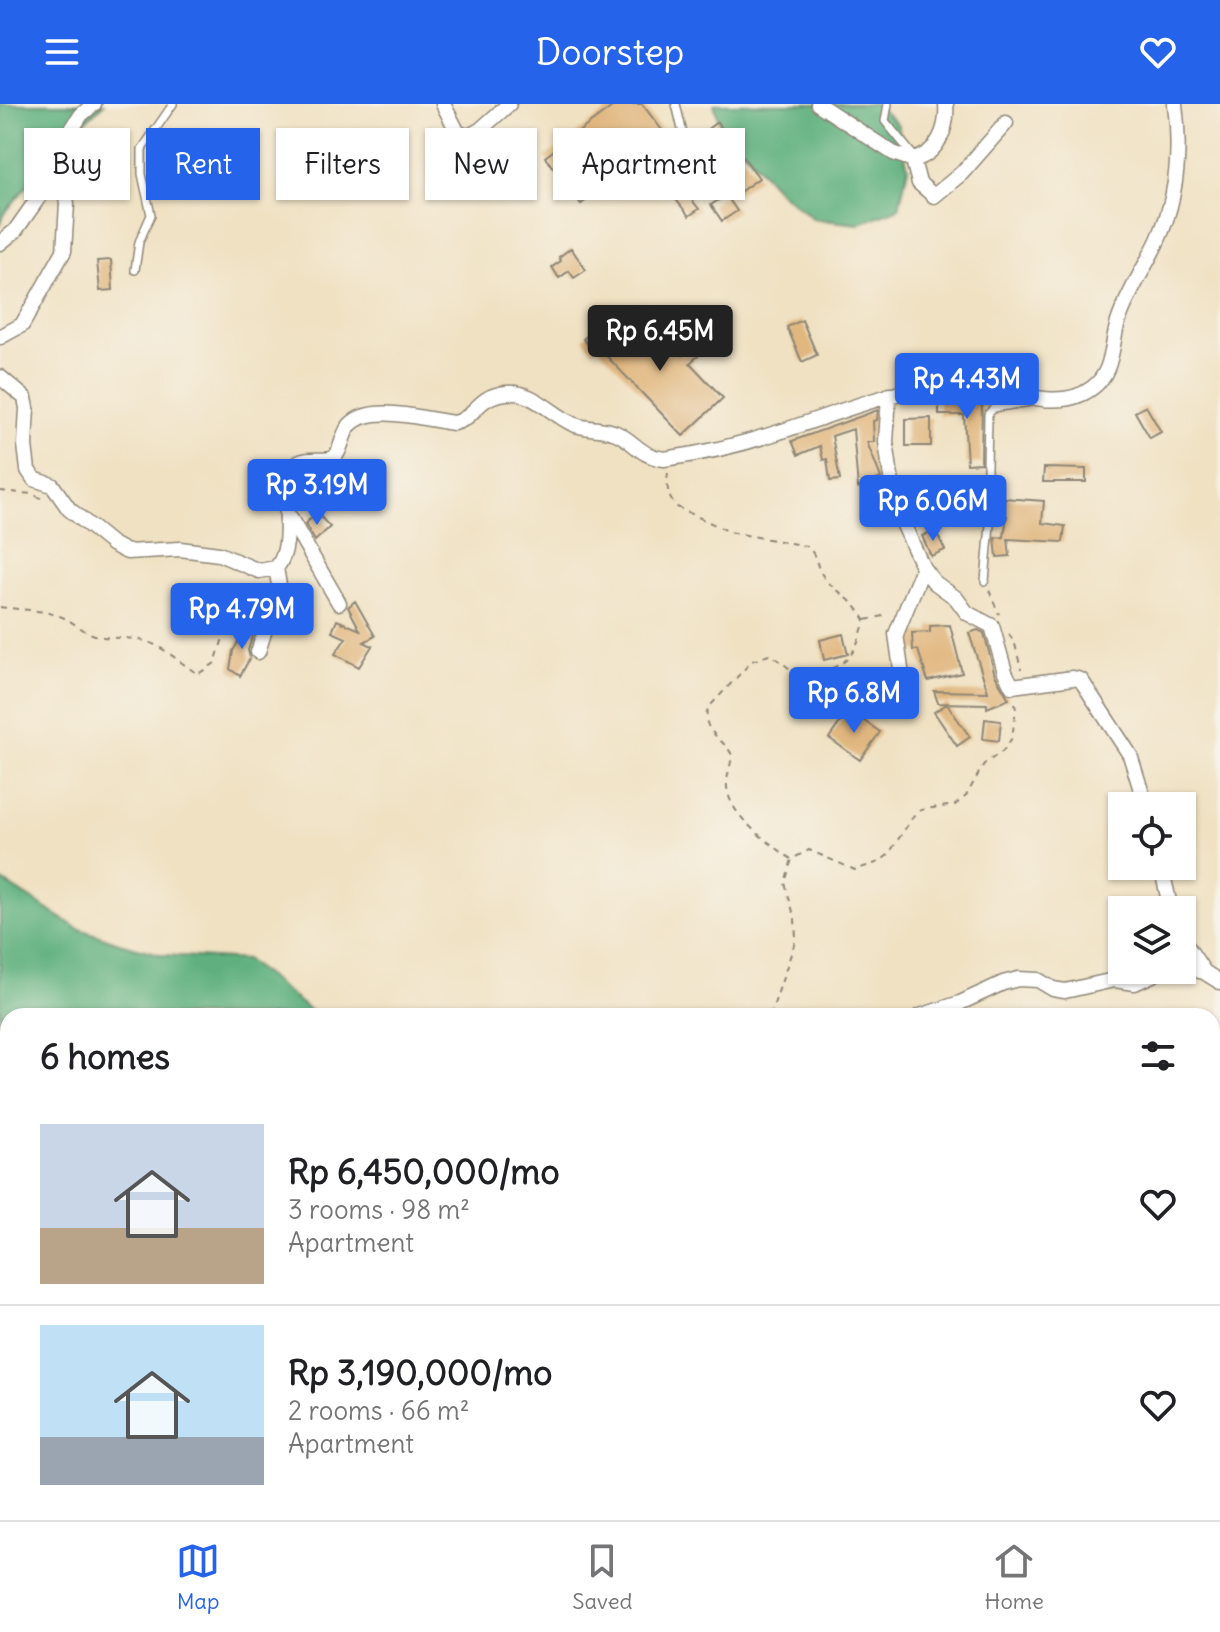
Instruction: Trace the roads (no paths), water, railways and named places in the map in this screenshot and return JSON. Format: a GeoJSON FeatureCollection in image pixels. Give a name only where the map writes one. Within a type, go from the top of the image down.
{"type":"FeatureCollection","features":[{"type":"Feature","properties":{"kind":"street"},"geometry":{"type":"LineString","coordinates":[[73,128],[94,104]]}},
{"type":"Feature","properties":{"kind":"street"},"geometry":{"type":"LineString","coordinates":[[443,104],[457,131],[467,137],[480,130],[509,104]]}},
{"type":"Feature","properties":{"kind":"street"},"geometry":{"type":"LineString","coordinates":[[818,104],[893,153],[914,160],[930,152],[939,140],[945,127],[946,104]]}},
{"type":"Feature","properties":{"kind":"street"},"geometry":{"type":"LineString","coordinates":[[0,377],[25,398],[25,445],[28,470],[34,479],[52,485],[69,509],[112,544],[127,552],[180,549],[219,554],[259,571],[276,568],[285,556],[289,516],[286,483],[292,467],[300,462],[334,458],[341,449],[345,432],[361,416],[382,414],[454,423],[464,419],[484,399],[502,393],[525,395],[575,425],[614,432],[652,457],[680,457],[775,434],[889,395],[954,384],[983,385],[1061,400],[1084,393],[1104,375],[1117,323],[1135,281],[1157,243],[1173,196],[1179,154],[1175,104]]}},
{"type":"Feature","properties":{"kind":"street"},"geometry":{"type":"LineString","coordinates":[[914,160],[919,183],[934,196],[962,173],[1006,123]]}},
{"type":"Feature","properties":{"kind":"street"},"geometry":{"type":"LineString","coordinates":[[0,243],[15,231],[37,200]]}},
{"type":"Feature","properties":{"kind":"street"},"geometry":{"type":"LineString","coordinates":[[0,337],[22,325],[64,251],[66,200]]}},
{"type":"Feature","properties":{"kind":"street"},"geometry":{"type":"LineString","coordinates":[[889,395],[886,442],[895,505],[923,568],[934,582],[956,598],[967,613],[989,622],[1012,686],[1073,678],[1081,680],[1130,755],[1142,792]]}},
{"type":"Feature","properties":{"kind":"street"},"geometry":{"type":"LineString","coordinates":[[289,516],[339,603]]}},
{"type":"Feature","properties":{"kind":"street"},"geometry":{"type":"LineString","coordinates":[[258,652],[279,585],[276,568]]}},
{"type":"Feature","properties":{"kind":"street"},"geometry":{"type":"LineString","coordinates":[[898,696],[901,669],[896,634],[923,568]]}},
{"type":"Feature","properties":{"kind":"street"},"geometry":{"type":"LineString","coordinates":[[1196,960],[1204,972]]}},
{"type":"Feature","properties":{"kind":"street"},"geometry":{"type":"LineString","coordinates":[[1196,970],[1220,982]]}},
{"type":"Feature","properties":{"kind":"street"},"geometry":{"type":"LineString","coordinates":[[945,1008],[1018,979],[1038,980],[1053,989],[1065,991],[1108,981]]}},
{"type":"Feature","properties":{"kind":"lane"},"geometry":{"type":"LineString","coordinates":[[135,270],[139,242],[151,215],[141,166],[142,149],[173,104]]}},
{"type":"Feature","properties":{"kind":"lane"},"geometry":{"type":"LineString","coordinates":[[676,104],[682,128]]}},
{"type":"Feature","properties":{"kind":"lane"},"geometry":{"type":"LineString","coordinates":[[888,104],[885,121],[914,160]]}},
{"type":"Feature","properties":{"kind":"lane"},"geometry":{"type":"LineString","coordinates":[[985,581],[990,525],[988,414],[994,408],[1046,399]]}}]}
